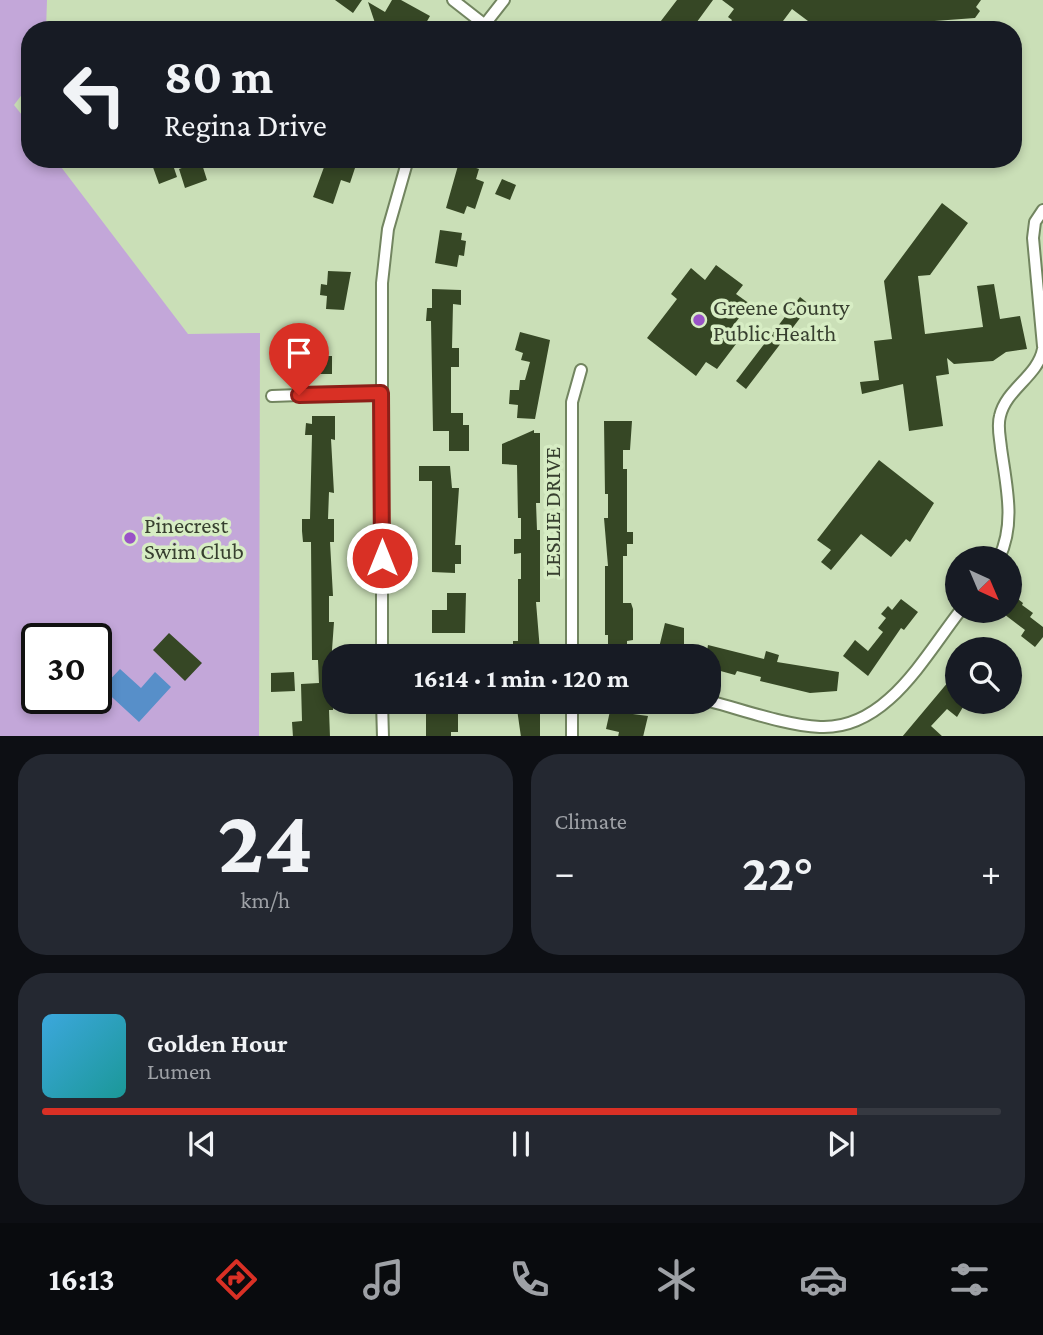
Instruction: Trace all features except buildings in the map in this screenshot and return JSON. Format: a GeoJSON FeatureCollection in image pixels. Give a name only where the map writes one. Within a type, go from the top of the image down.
{"type":"FeatureCollection","features":[{"type":"Feature","properties":{"kind":"street"},"geometry":{"type":"LineString","coordinates":[[453,0],[476,21]]}},
{"type":"Feature","properties":{"kind":"street"},"geometry":{"type":"LineString","coordinates":[[488,21],[504,0]]}},
{"type":"Feature","properties":{"kind":"street"},"geometry":{"type":"LineString","coordinates":[[382,644],[381,393],[386,239],[406,168]]}},
{"type":"Feature","properties":{"kind":"street"},"geometry":{"type":"LineString","coordinates":[[1004,546],[1010,517],[999,417],[1010,397],[1038,363],[1043,348],[1033,237],[1035,222],[1043,211]]}},
{"type":"Feature","properties":{"kind":"street","name":"LESLIE DRIVE"},"geometry":{"type":"LineString","coordinates":[[572,644],[572,402],[580,370]]}},
{"type":"Feature","properties":{"kind":"street"},"geometry":{"type":"LineString","coordinates":[[272,396],[381,393]]}},
{"type":"Feature","properties":{"kind":"street"},"geometry":{"type":"LineString","coordinates":[[721,704],[816,727],[852,723],[888,701],[950,623]]}},
{"type":"Feature","properties":{"kind":"street"},"geometry":{"type":"LineString","coordinates":[[382,714],[383,736]]}},
{"type":"Feature","properties":{"kind":"street"},"geometry":{"type":"LineString","coordinates":[[572,714],[572,736]]}},
{"type":"Feature","properties":{"kind":"shaded area","name":"Pinecrest Swim Club"},"geometry":{"type":"Polygon","coordinates":[[[0,0],[47,0],[46,21],[21,21],[21,96],[14,105],[21,114],[21,168],[62,168],[188,334],[260,333],[259,736],[0,736],[0,0]]]}},
{"type":"Feature","properties":{"kind":"water"},"geometry":{"type":"Polygon","coordinates":[[[120,669],[141,688],[155,672],[171,687],[139,722],[112,697],[112,677],[120,669]]]}},
{"type":"Feature","properties":{"kind":"place","name":"Greene County Public Health"},"geometry":{"type":"Point","coordinates":[699,320]}},
{"type":"Feature","properties":{"kind":"place","name":"Pinecrest Swim Club"},"geometry":{"type":"Point","coordinates":[130,538]}},
{"type":"Feature","properties":{"kind":"route"},"geometry":{"type":"LineString","coordinates":[[299,395],[381,393],[382,558]]}}]}
